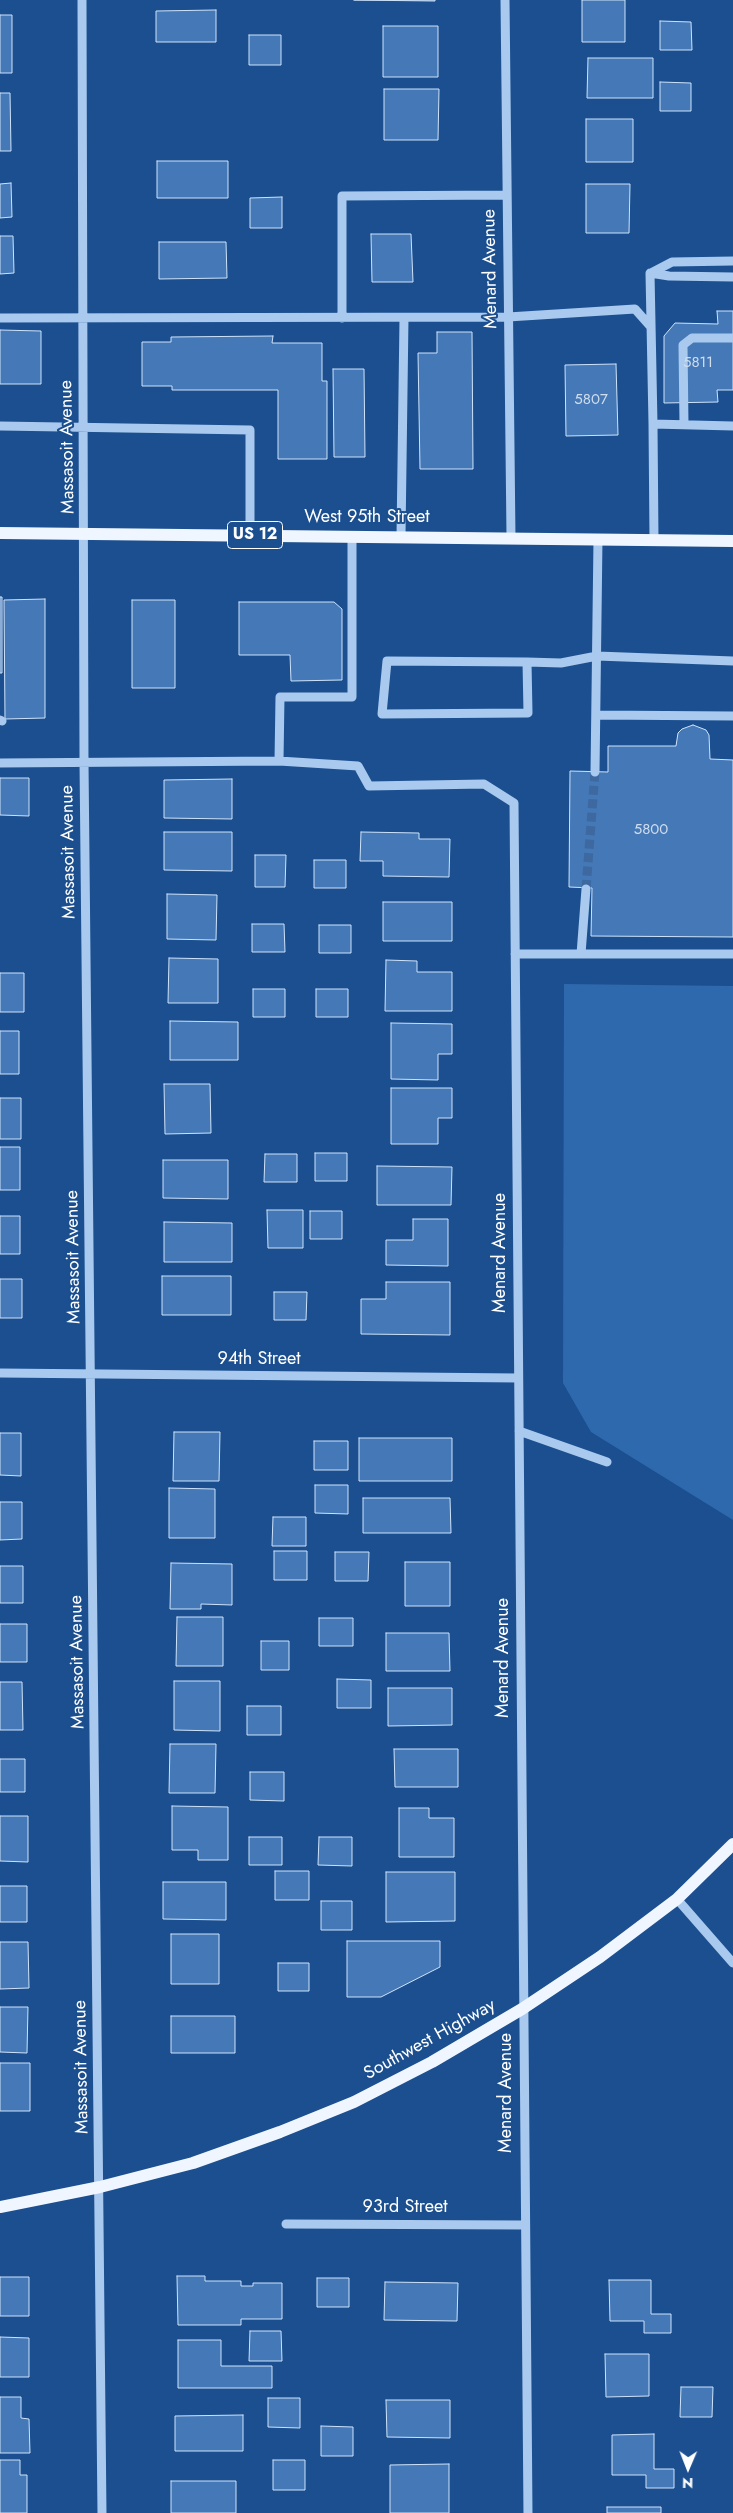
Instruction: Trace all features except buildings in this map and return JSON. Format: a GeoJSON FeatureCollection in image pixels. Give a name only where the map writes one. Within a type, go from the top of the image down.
{"type":"FeatureCollection","features":[{"type":"Feature","properties":{"kind":"main road","name":"West 95th Street"},"geometry":{"type":"LineString","coordinates":[[0,533],[510,537],[733,541]]}},
{"type":"Feature","properties":{"kind":"main road","name":"Southwest Highway"},"geometry":{"type":"LineString","coordinates":[[0,2207],[100,2188],[193,2163],[280,2132],[354,2102],[432,2062],[522,2009],[600,1957],[677,1899],[733,1844]]}},
{"type":"Feature","properties":{"kind":"street","name":"Massasoit Avenue"},"geometry":{"type":"LineString","coordinates":[[82,0],[82,319],[85,533],[84,762],[92,1375],[102,2513]]}},
{"type":"Feature","properties":{"kind":"street","name":"Menard Avenue"},"geometry":{"type":"LineString","coordinates":[[505,0],[510,537]]}},
{"type":"Feature","properties":{"kind":"street"},"geometry":{"type":"LineString","coordinates":[[342,318],[342,196],[507,195]]}},
{"type":"Feature","properties":{"kind":"street"},"geometry":{"type":"LineString","coordinates":[[650,273],[672,262],[733,261]]}},
{"type":"Feature","properties":{"kind":"street"},"geometry":{"type":"LineString","coordinates":[[650,273],[668,276],[733,277]]}},
{"type":"Feature","properties":{"kind":"street"},"geometry":{"type":"LineString","coordinates":[[650,273],[654,540]]}},
{"type":"Feature","properties":{"kind":"street"},"geometry":{"type":"LineString","coordinates":[[0,318],[508,317],[635,309],[651,327]]}},
{"type":"Feature","properties":{"kind":"street"},"geometry":{"type":"LineString","coordinates":[[401,536],[404,318]]}},
{"type":"Feature","properties":{"kind":"street"},"geometry":{"type":"LineString","coordinates":[[684,424],[683,345],[692,338],[733,338]]}},
{"type":"Feature","properties":{"kind":"street"},"geometry":{"type":"LineString","coordinates":[[653,424],[733,426]]}},
{"type":"Feature","properties":{"kind":"street"},"geometry":{"type":"LineString","coordinates":[[0,426],[250,430],[250,535]]}},
{"type":"Feature","properties":{"kind":"street"},"geometry":{"type":"LineString","coordinates":[[0,763],[279,761],[280,697],[352,697],[352,536]]}},
{"type":"Feature","properties":{"kind":"street"},"geometry":{"type":"LineString","coordinates":[[595,772],[598,539]]}},
{"type":"Feature","properties":{"kind":"street"},"geometry":{"type":"LineString","coordinates":[[527,662],[528,713],[382,714],[387,661],[527,662],[561,663],[597,656],[733,661]]}},
{"type":"Feature","properties":{"kind":"street"},"geometry":{"type":"LineString","coordinates":[[597,715],[733,716]]}},
{"type":"Feature","properties":{"kind":"street","name":"Menard Avenue"},"geometry":{"type":"LineString","coordinates":[[279,761],[358,766],[369,786],[484,784],[514,804],[522,2009],[528,2513]]}},
{"type":"Feature","properties":{"kind":"street"},"geometry":{"type":"LineString","coordinates":[[581,954],[586,888]]}},
{"type":"Feature","properties":{"kind":"street"},"geometry":{"type":"LineString","coordinates":[[515,954],[733,954]]}},
{"type":"Feature","properties":{"kind":"street","name":"94th Street"},"geometry":{"type":"LineString","coordinates":[[0,1374],[518,1378]]}},
{"type":"Feature","properties":{"kind":"street"},"geometry":{"type":"LineString","coordinates":[[519,1431],[607,1462]]}},
{"type":"Feature","properties":{"kind":"street"},"geometry":{"type":"LineString","coordinates":[[677,1899],[733,1963]]}},
{"type":"Feature","properties":{"kind":"street","name":"93rd Street"},"geometry":{"type":"LineString","coordinates":[[286,2224],[524,2225]]}},
{"type":"Feature","properties":{"kind":"shaded area"},"geometry":{"type":"Polygon","coordinates":[[[564,984],[733,986],[733,1520],[591,1432],[563,1383],[564,984]]]}},
{"type":"Feature","properties":{"kind":"tunnel"},"geometry":{"type":"LineString","coordinates":[[586,889],[595,772]]}}]}
